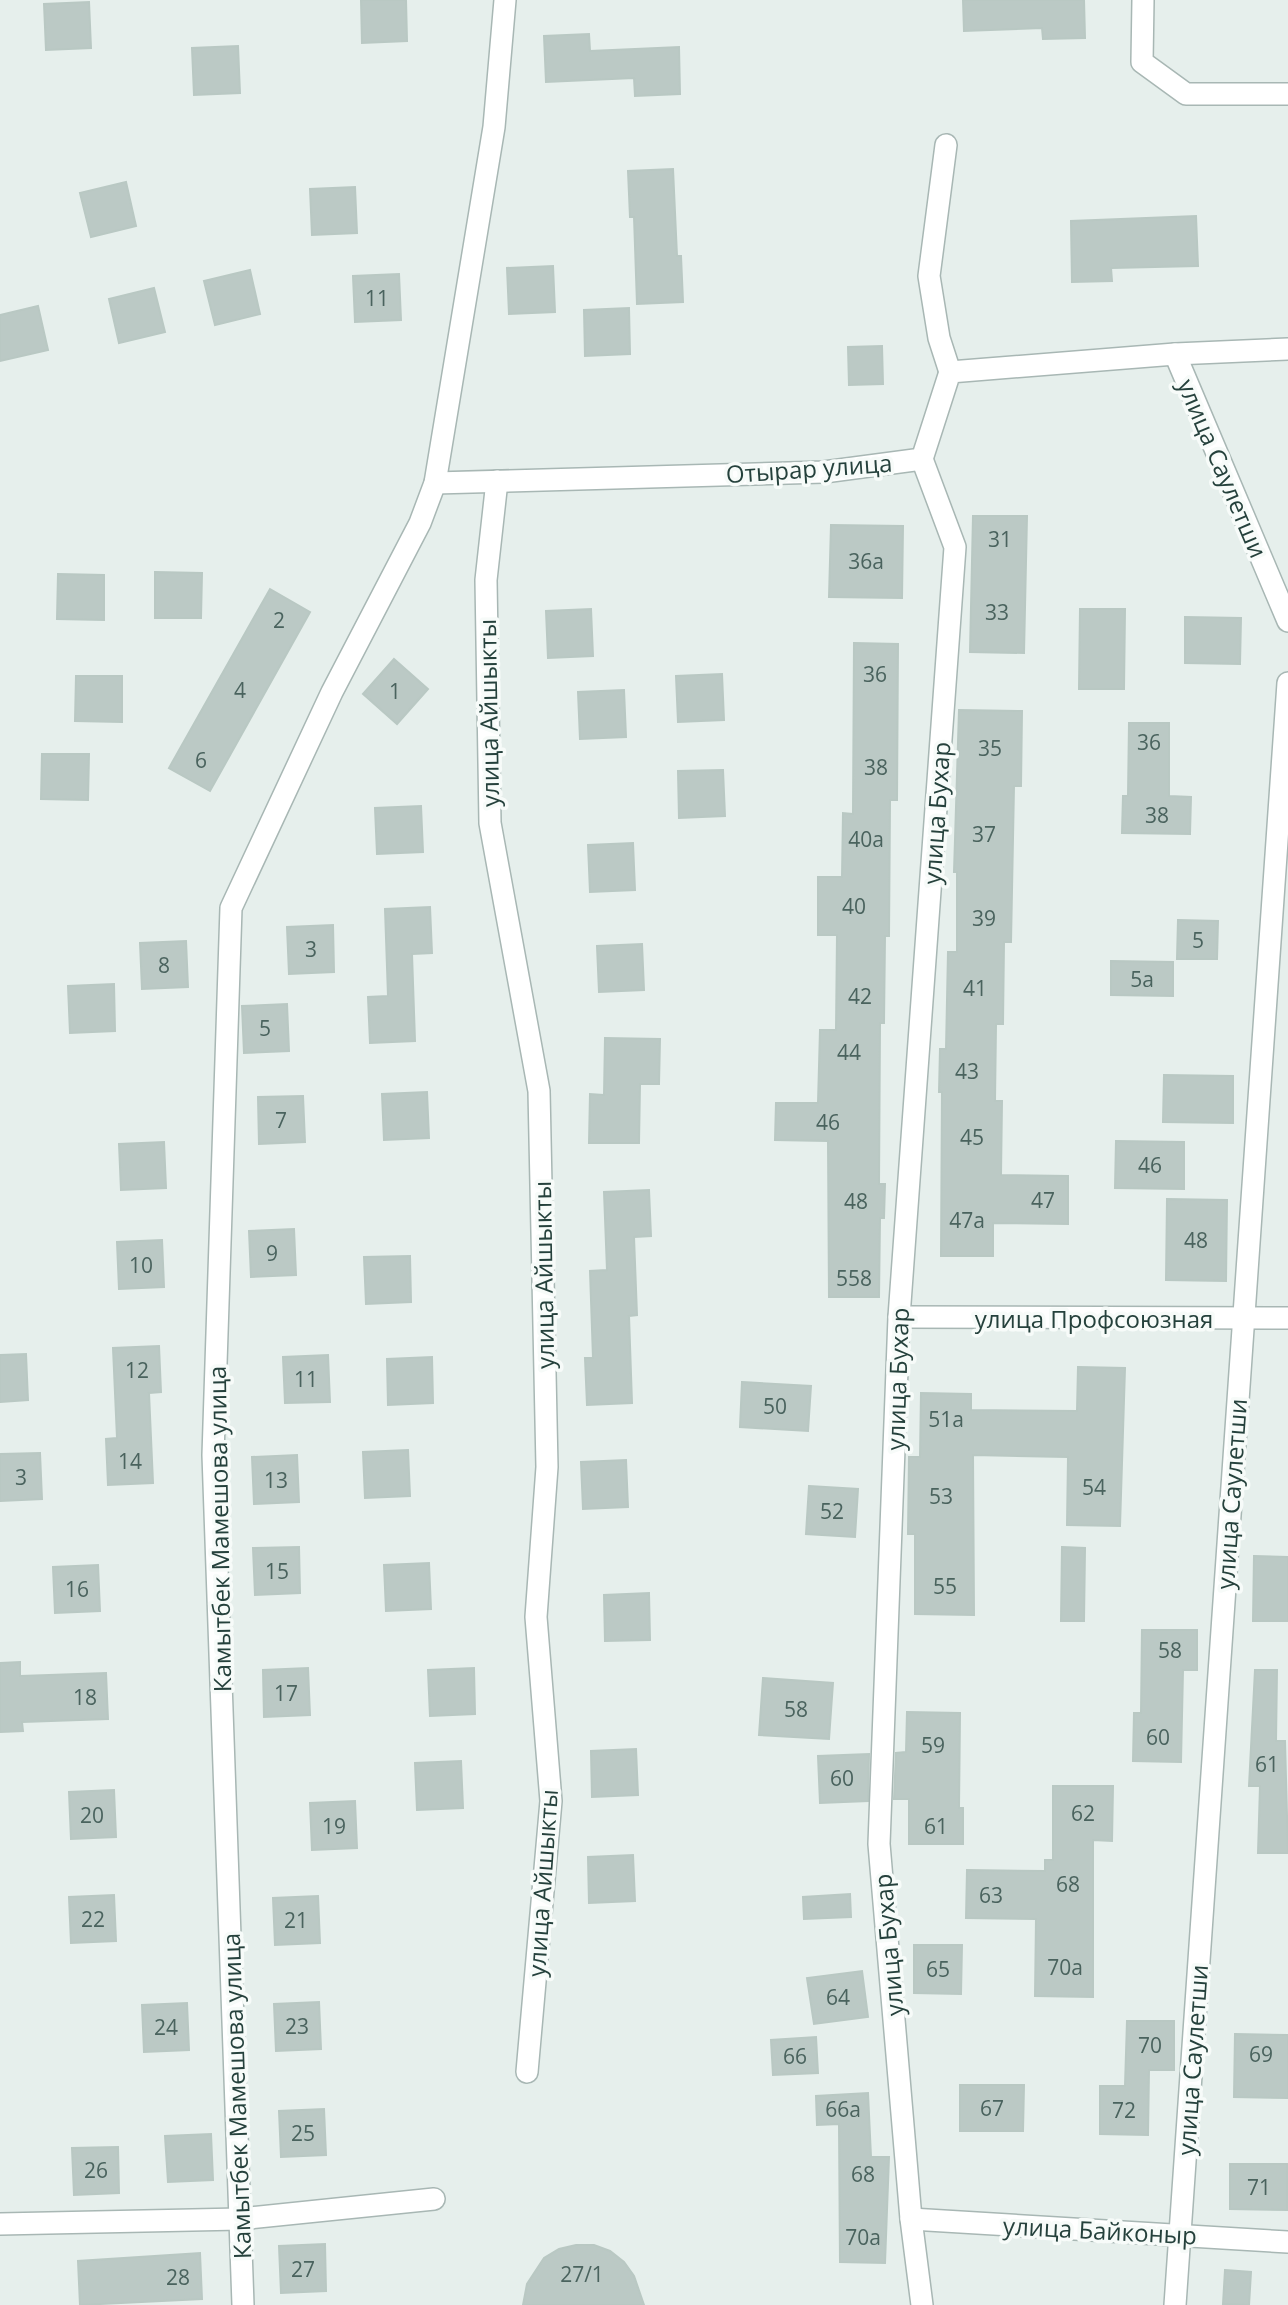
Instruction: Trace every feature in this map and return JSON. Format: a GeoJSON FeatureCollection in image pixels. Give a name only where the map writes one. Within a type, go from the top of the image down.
{"type":"FeatureCollection","features":[{"type":"Feature","properties":{"kind":"street","name":"Камытбек Мамешова улица"},"geometry":{"type":"LineString","coordinates":[[243,2305],[213,1455],[231,908],[332,692],[420,523],[435,483],[494,127],[505,0]]}},
{"type":"Feature","properties":{"kind":"street"},"geometry":{"type":"LineString","coordinates":[[1143,0],[1142,62],[1186,94],[1288,94]]}},
{"type":"Feature","properties":{"kind":"street"},"geometry":{"type":"LineString","coordinates":[[946,145],[929,275],[939,338],[950,372],[1175,354],[1288,349]]}},
{"type":"Feature","properties":{"kind":"street","name":"улица Саулетши"},"geometry":{"type":"LineString","coordinates":[[1175,354],[1288,621]]}},
{"type":"Feature","properties":{"kind":"street","name":"Отырар улица"},"geometry":{"type":"LineString","coordinates":[[435,483],[824,471],[922,459],[950,372]]}},
{"type":"Feature","properties":{"kind":"street","name":"улица Бухар"},"geometry":{"type":"LineString","coordinates":[[922,459],[955,547],[899,1317],[879,1844],[911,2219],[922,2305]]}},
{"type":"Feature","properties":{"kind":"street","name":"улица Айшыкты"},"geometry":{"type":"LineString","coordinates":[[498,481],[486,580],[490,823],[539,1091],[547,1467],[536,1617],[551,1801],[527,2072]]}},
{"type":"Feature","properties":{"kind":"street","name":"улица Саулетши"},"geometry":{"type":"LineString","coordinates":[[1175,2305],[1288,684]]}},
{"type":"Feature","properties":{"kind":"street","name":"улица Профсоюзная"},"geometry":{"type":"LineString","coordinates":[[899,1317],[1288,1318]]}},
{"type":"Feature","properties":{"kind":"street"},"geometry":{"type":"LineString","coordinates":[[0,2224],[240,2219],[434,2199]]}},
{"type":"Feature","properties":{"kind":"street","name":"улица Байконыр"},"geometry":{"type":"LineString","coordinates":[[911,2219],[1288,2242]]}},
{"type":"Feature","properties":{"kind":"building"},"geometry":{"type":"Polygon","coordinates":[[[361,0],[406,0],[407,41],[362,43],[361,0]]]}},
{"type":"Feature","properties":{"kind":"building"},"geometry":{"type":"Polygon","coordinates":[[[963,0],[1084,0],[1085,38],[1043,39],[1042,28],[964,31],[963,0]]]}},
{"type":"Feature","properties":{"kind":"building"},"geometry":{"type":"Polygon","coordinates":[[[89,2],[91,48],[46,50],[44,4],[89,2]]]}},
{"type":"Feature","properties":{"kind":"building"},"geometry":{"type":"Polygon","coordinates":[[[589,34],[590,51],[679,47],[680,94],[635,96],[634,78],[546,82],[544,36],[589,34]]]}},
{"type":"Feature","properties":{"kind":"building"},"geometry":{"type":"Polygon","coordinates":[[[238,46],[240,93],[194,95],[192,48],[238,46]]]}},
{"type":"Feature","properties":{"kind":"building"},"geometry":{"type":"Polygon","coordinates":[[[673,169],[677,256],[681,256],[683,302],[637,304],[634,217],[630,217],[628,171],[673,169]]]}},
{"type":"Feature","properties":{"kind":"building"},"geometry":{"type":"Polygon","coordinates":[[[126,182],[136,226],[91,237],[80,193],[126,182]]]}},
{"type":"Feature","properties":{"kind":"building"},"geometry":{"type":"Polygon","coordinates":[[[355,187],[357,233],[312,235],[310,189],[355,187]]]}},
{"type":"Feature","properties":{"kind":"building"},"geometry":{"type":"Polygon","coordinates":[[[1196,216],[1198,266],[1111,268],[1112,281],[1072,282],[1071,221],[1196,216]]]}},
{"type":"Feature","properties":{"kind":"building"},"geometry":{"type":"Polygon","coordinates":[[[553,266],[555,312],[509,314],[507,268],[553,266]]]}},
{"type":"Feature","properties":{"kind":"building"},"geometry":{"type":"Polygon","coordinates":[[[250,270],[260,314],[215,325],[204,281],[250,270]]]}},
{"type":"Feature","properties":{"kind":"building"},"geometry":{"type":"Polygon","coordinates":[[[399,274],[401,320],[355,322],[353,276],[399,274]]]}},
{"type":"Feature","properties":{"kind":"building"},"geometry":{"type":"Polygon","coordinates":[[[154,288],[165,332],[119,343],[109,299],[154,288]]]}},
{"type":"Feature","properties":{"kind":"building"},"geometry":{"type":"Polygon","coordinates":[[[38,306],[48,350],[0,361],[0,315],[38,306]]]}},
{"type":"Feature","properties":{"kind":"building"},"geometry":{"type":"Polygon","coordinates":[[[629,308],[630,354],[585,356],[584,310],[629,308]]]}},
{"type":"Feature","properties":{"kind":"building"},"geometry":{"type":"Polygon","coordinates":[[[882,346],[883,384],[849,385],[848,347],[882,346]]]}},
{"type":"Feature","properties":{"kind":"building"},"geometry":{"type":"Polygon","coordinates":[[[973,516],[1027,516],[1024,653],[970,652],[973,516]]]}},
{"type":"Feature","properties":{"kind":"building"},"geometry":{"type":"Polygon","coordinates":[[[831,525],[903,526],[902,598],[829,597],[831,525]]]}},
{"type":"Feature","properties":{"kind":"building"},"geometry":{"type":"Polygon","coordinates":[[[155,572],[202,573],[201,618],[155,618],[155,572]]]}},
{"type":"Feature","properties":{"kind":"building"},"geometry":{"type":"Polygon","coordinates":[[[58,574],[104,575],[104,620],[57,619],[58,574]]]}},
{"type":"Feature","properties":{"kind":"building"},"geometry":{"type":"Polygon","coordinates":[[[270,589],[310,612],[210,791],[169,768],[270,589]]]}},
{"type":"Feature","properties":{"kind":"building"},"geometry":{"type":"Polygon","coordinates":[[[591,609],[593,656],[548,658],[546,611],[591,609]]]}},
{"type":"Feature","properties":{"kind":"building"},"geometry":{"type":"Polygon","coordinates":[[[1080,609],[1125,609],[1124,689],[1079,689],[1080,609]]]}},
{"type":"Feature","properties":{"kind":"building"},"geometry":{"type":"Polygon","coordinates":[[[1185,617],[1241,618],[1240,664],[1185,663],[1185,617]]]}},
{"type":"Feature","properties":{"kind":"building"},"geometry":{"type":"Polygon","coordinates":[[[854,643],[898,644],[897,800],[890,800],[889,936],[885,936],[884,1023],[880,1023],[879,1184],[885,1184],[884,1218],[880,1218],[879,1297],[829,1297],[828,1141],[775,1140],[776,1103],[818,1103],[820,1030],[836,1030],[837,935],[818,935],[818,877],[842,877],[843,813],[853,814],[854,643]]]}},
{"type":"Feature","properties":{"kind":"building"},"geometry":{"type":"Polygon","coordinates":[[[394,659],[428,689],[397,724],[363,694],[394,659]]]}},
{"type":"Feature","properties":{"kind":"building"},"geometry":{"type":"Polygon","coordinates":[[[722,674],[724,720],[678,722],[676,676],[722,674]]]}},
{"type":"Feature","properties":{"kind":"building"},"geometry":{"type":"Polygon","coordinates":[[[76,676],[122,676],[122,722],[75,721],[76,676]]]}},
{"type":"Feature","properties":{"kind":"building"},"geometry":{"type":"Polygon","coordinates":[[[624,690],[626,737],[580,739],[578,692],[624,690]]]}},
{"type":"Feature","properties":{"kind":"building"},"geometry":{"type":"Polygon","coordinates":[[[959,710],[1022,711],[1021,786],[1014,786],[1011,942],[1004,942],[1003,1024],[996,1024],[995,1101],[1002,1101],[1001,1175],[1068,1176],[1068,1224],[993,1223],[993,1256],[941,1256],[940,1049],[946,1049],[948,952],[957,952],[957,872],[954,872],[959,710]]]}},
{"type":"Feature","properties":{"kind":"building"},"geometry":{"type":"Polygon","coordinates":[[[1129,723],[1169,723],[1169,796],[1191,797],[1190,834],[1122,833],[1123,796],[1128,796],[1129,723]]]}},
{"type":"Feature","properties":{"kind":"building"},"geometry":{"type":"Polygon","coordinates":[[[42,754],[89,754],[88,800],[41,799],[42,754]]]}},
{"type":"Feature","properties":{"kind":"building"},"geometry":{"type":"Polygon","coordinates":[[[723,770],[725,816],[679,818],[678,771],[723,770]]]}},
{"type":"Feature","properties":{"kind":"building"},"geometry":{"type":"Polygon","coordinates":[[[421,806],[423,852],[377,854],[375,808],[421,806]]]}},
{"type":"Feature","properties":{"kind":"building"},"geometry":{"type":"Polygon","coordinates":[[[633,843],[635,890],[590,892],[588,845],[633,843]]]}},
{"type":"Feature","properties":{"kind":"building"},"geometry":{"type":"Polygon","coordinates":[[[430,907],[432,953],[412,954],[415,1041],[370,1043],[368,997],[388,996],[385,909],[430,907]]]}},
{"type":"Feature","properties":{"kind":"building"},"geometry":{"type":"Polygon","coordinates":[[[1178,920],[1218,921],[1217,959],[1177,959],[1178,920]]]}},
{"type":"Feature","properties":{"kind":"building"},"geometry":{"type":"Polygon","coordinates":[[[333,925],[334,972],[289,974],[287,927],[333,925]]]}},
{"type":"Feature","properties":{"kind":"building"},"geometry":{"type":"Polygon","coordinates":[[[186,941],[188,987],[142,989],[140,943],[186,941]]]}},
{"type":"Feature","properties":{"kind":"building"},"geometry":{"type":"Polygon","coordinates":[[[642,944],[644,990],[599,992],[597,946],[642,944]]]}},
{"type":"Feature","properties":{"kind":"building"},"geometry":{"type":"Polygon","coordinates":[[[1111,961],[1173,962],[1173,996],[1111,995],[1111,961]]]}},
{"type":"Feature","properties":{"kind":"building"},"geometry":{"type":"Polygon","coordinates":[[[114,984],[115,1031],[70,1033],[68,986],[114,984]]]}},
{"type":"Feature","properties":{"kind":"building"},"geometry":{"type":"Polygon","coordinates":[[[287,1004],[289,1051],[244,1053],[242,1006],[287,1004]]]}},
{"type":"Feature","properties":{"kind":"building"},"geometry":{"type":"Polygon","coordinates":[[[605,1038],[660,1039],[659,1084],[640,1084],[639,1143],[589,1143],[590,1094],[604,1095],[605,1038]]]}},
{"type":"Feature","properties":{"kind":"building"},"geometry":{"type":"Polygon","coordinates":[[[1164,1075],[1233,1076],[1233,1123],[1163,1122],[1164,1075]]]}},
{"type":"Feature","properties":{"kind":"building"},"geometry":{"type":"Polygon","coordinates":[[[427,1092],[429,1138],[384,1140],[382,1094],[427,1092]]]}},
{"type":"Feature","properties":{"kind":"building"},"geometry":{"type":"Polygon","coordinates":[[[303,1096],[305,1142],[259,1144],[258,1097],[303,1096]]]}},
{"type":"Feature","properties":{"kind":"building"},"geometry":{"type":"Polygon","coordinates":[[[1116,1141],[1184,1142],[1184,1189],[1115,1188],[1116,1141]]]}},
{"type":"Feature","properties":{"kind":"building"},"geometry":{"type":"Polygon","coordinates":[[[164,1142],[166,1188],[121,1190],[119,1144],[164,1142]]]}},
{"type":"Feature","properties":{"kind":"building"},"geometry":{"type":"Polygon","coordinates":[[[649,1190],[651,1236],[634,1237],[637,1315],[629,1316],[632,1403],[587,1405],[585,1358],[593,1358],[590,1271],[607,1270],[604,1192],[649,1190]]]}},
{"type":"Feature","properties":{"kind":"building"},"geometry":{"type":"Polygon","coordinates":[[[1167,1199],[1227,1200],[1226,1281],[1166,1280],[1167,1199]]]}},
{"type":"Feature","properties":{"kind":"building"},"geometry":{"type":"Polygon","coordinates":[[[294,1229],[296,1275],[251,1277],[249,1231],[294,1229]]]}},
{"type":"Feature","properties":{"kind":"building"},"geometry":{"type":"Polygon","coordinates":[[[162,1240],[164,1287],[119,1289],[117,1242],[162,1240]]]}},
{"type":"Feature","properties":{"kind":"building"},"geometry":{"type":"Polygon","coordinates":[[[410,1256],[411,1302],[366,1304],[364,1257],[410,1256]]]}},
{"type":"Feature","properties":{"kind":"building"},"geometry":{"type":"Polygon","coordinates":[[[159,1346],[161,1392],[149,1393],[153,1483],[108,1485],[106,1439],[117,1438],[113,1348],[159,1346]]]}},
{"type":"Feature","properties":{"kind":"building"},"geometry":{"type":"Polygon","coordinates":[[[26,1354],[28,1400],[0,1402],[0,1355],[26,1354]]]}},
{"type":"Feature","properties":{"kind":"building"},"geometry":{"type":"Polygon","coordinates":[[[328,1355],[330,1402],[285,1403],[283,1357],[328,1355]]]}},
{"type":"Feature","properties":{"kind":"building"},"geometry":{"type":"Polygon","coordinates":[[[432,1357],[433,1403],[388,1405],[387,1359],[432,1357]]]}},
{"type":"Feature","properties":{"kind":"building"},"geometry":{"type":"Polygon","coordinates":[[[1078,1367],[1125,1368],[1120,1526],[1067,1525],[1068,1457],[973,1455],[974,1615],[915,1614],[915,1534],[908,1534],[909,1457],[920,1457],[921,1393],[971,1394],[971,1410],[1077,1411],[1078,1367]]]}},
{"type":"Feature","properties":{"kind":"building"},"geometry":{"type":"Polygon","coordinates":[[[742,1382],[811,1386],[808,1431],[740,1427],[742,1382]]]}},
{"type":"Feature","properties":{"kind":"building"},"geometry":{"type":"Polygon","coordinates":[[[408,1450],[410,1496],[365,1498],[363,1452],[408,1450]]]}},
{"type":"Feature","properties":{"kind":"building"},"geometry":{"type":"Polygon","coordinates":[[[40,1453],[42,1499],[0,1501],[0,1454],[40,1453]]]}},
{"type":"Feature","properties":{"kind":"building"},"geometry":{"type":"Polygon","coordinates":[[[297,1455],[299,1502],[254,1504],[252,1457],[297,1455]]]}},
{"type":"Feature","properties":{"kind":"building"},"geometry":{"type":"Polygon","coordinates":[[[626,1460],[628,1507],[583,1509],[581,1462],[626,1460]]]}},
{"type":"Feature","properties":{"kind":"building"},"geometry":{"type":"Polygon","coordinates":[[[809,1486],[858,1489],[855,1537],[806,1534],[809,1486]]]}},
{"type":"Feature","properties":{"kind":"building"},"geometry":{"type":"Polygon","coordinates":[[[299,1547],[300,1593],[255,1595],[253,1548],[299,1547]]]}},
{"type":"Feature","properties":{"kind":"building"},"geometry":{"type":"Polygon","coordinates":[[[1062,1547],[1085,1548],[1084,1621],[1061,1621],[1062,1547]]]}},
{"type":"Feature","properties":{"kind":"building"},"geometry":{"type":"Polygon","coordinates":[[[1254,1556],[1288,1557],[1288,1621],[1253,1621],[1254,1556]]]}},
{"type":"Feature","properties":{"kind":"building"},"geometry":{"type":"Polygon","coordinates":[[[429,1563],[431,1609],[386,1611],[384,1565],[429,1563]]]}},
{"type":"Feature","properties":{"kind":"building"},"geometry":{"type":"Polygon","coordinates":[[[98,1565],[100,1611],[55,1613],[53,1567],[98,1565]]]}},
{"type":"Feature","properties":{"kind":"building"},"geometry":{"type":"Polygon","coordinates":[[[649,1593],[650,1640],[605,1641],[604,1595],[649,1593]]]}},
{"type":"Feature","properties":{"kind":"building"},"geometry":{"type":"Polygon","coordinates":[[[1142,1630],[1197,1630],[1197,1670],[1183,1670],[1181,1762],[1133,1761],[1134,1713],[1141,1713],[1142,1630]]]}},
{"type":"Feature","properties":{"kind":"building"},"geometry":{"type":"Polygon","coordinates":[[[20,1662],[20,1676],[106,1673],[108,1719],[22,1722],[23,1731],[0,1732],[0,1663],[20,1662]]]}},
{"type":"Feature","properties":{"kind":"building"},"geometry":{"type":"Polygon","coordinates":[[[308,1668],[310,1715],[264,1717],[263,1670],[308,1668]]]}},
{"type":"Feature","properties":{"kind":"building"},"geometry":{"type":"Polygon","coordinates":[[[474,1668],[475,1714],[430,1716],[428,1670],[474,1668]]]}},
{"type":"Feature","properties":{"kind":"building"},"geometry":{"type":"Polygon","coordinates":[[[1255,1670],[1277,1670],[1276,1741],[1285,1741],[1288,1853],[1258,1853],[1260,1786],[1249,1786],[1255,1670]]]}},
{"type":"Feature","properties":{"kind":"building"},"geometry":{"type":"Polygon","coordinates":[[[763,1678],[833,1683],[829,1739],[759,1735],[763,1678]]]}},
{"type":"Feature","properties":{"kind":"building"},"geometry":{"type":"Polygon","coordinates":[[[907,1712],[960,1713],[959,1808],[963,1808],[963,1844],[909,1844],[909,1799],[894,1799],[896,1753],[906,1752],[907,1712]]]}},
{"type":"Feature","properties":{"kind":"building"},"geometry":{"type":"Polygon","coordinates":[[[636,1749],[638,1795],[592,1797],[591,1751],[636,1749]]]}},
{"type":"Feature","properties":{"kind":"building"},"geometry":{"type":"Polygon","coordinates":[[[869,1754],[868,1801],[820,1803],[818,1756],[869,1754]]]}},
{"type":"Feature","properties":{"kind":"building"},"geometry":{"type":"Polygon","coordinates":[[[461,1761],[463,1808],[417,1810],[415,1763],[461,1761]]]}},
{"type":"Feature","properties":{"kind":"building"},"geometry":{"type":"Polygon","coordinates":[[[1053,1786],[1113,1786],[1112,1841],[1093,1840],[1093,1997],[1035,1996],[1036,1919],[966,1918],[967,1870],[1045,1871],[1045,1860],[1053,1860],[1053,1786]]]}},
{"type":"Feature","properties":{"kind":"building"},"geometry":{"type":"Polygon","coordinates":[[[114,1790],[116,1837],[71,1839],[69,1792],[114,1790]]]}},
{"type":"Feature","properties":{"kind":"building"},"geometry":{"type":"Polygon","coordinates":[[[355,1801],[357,1848],[312,1850],[310,1803],[355,1801]]]}},
{"type":"Feature","properties":{"kind":"building"},"geometry":{"type":"Polygon","coordinates":[[[633,1855],[635,1901],[589,1903],[588,1857],[633,1855]]]}},
{"type":"Feature","properties":{"kind":"building"},"geometry":{"type":"Polygon","coordinates":[[[850,1894],[851,1917],[804,1919],[803,1897],[850,1894]]]}},
{"type":"Feature","properties":{"kind":"building"},"geometry":{"type":"Polygon","coordinates":[[[114,1895],[116,1941],[71,1943],[69,1897],[114,1895]]]}},
{"type":"Feature","properties":{"kind":"building"},"geometry":{"type":"Polygon","coordinates":[[[318,1896],[320,1943],[275,1945],[273,1898],[318,1896]]]}},
{"type":"Feature","properties":{"kind":"building"},"geometry":{"type":"Polygon","coordinates":[[[914,1945],[962,1945],[961,1994],[914,1993],[914,1945]]]}},
{"type":"Feature","properties":{"kind":"building"},"geometry":{"type":"Polygon","coordinates":[[[862,1971],[868,2017],[814,2024],[807,1978],[862,1971]]]}},
{"type":"Feature","properties":{"kind":"building"},"geometry":{"type":"Polygon","coordinates":[[[319,2002],[321,2049],[276,2051],[274,2004],[319,2002]]]}},
{"type":"Feature","properties":{"kind":"building"},"geometry":{"type":"Polygon","coordinates":[[[187,2003],[189,2050],[144,2052],[142,2005],[187,2003]]]}},
{"type":"Feature","properties":{"kind":"building"},"geometry":{"type":"Polygon","coordinates":[[[1127,2021],[1174,2021],[1174,2070],[1149,2070],[1148,2135],[1100,2134],[1100,2086],[1125,2086],[1127,2021]]]}},
{"type":"Feature","properties":{"kind":"building"},"geometry":{"type":"Polygon","coordinates":[[[1235,2034],[1288,2035],[1288,2098],[1234,2097],[1235,2034]]]}},
{"type":"Feature","properties":{"kind":"building"},"geometry":{"type":"Polygon","coordinates":[[[816,2037],[818,2073],[773,2075],[771,2040],[816,2037]]]}},
{"type":"Feature","properties":{"kind":"building"},"geometry":{"type":"Polygon","coordinates":[[[960,2085],[1024,2085],[1023,2131],[960,2131],[960,2085]]]}},
{"type":"Feature","properties":{"kind":"building"},"geometry":{"type":"Polygon","coordinates":[[[868,2093],[871,2157],[889,2157],[885,2263],[840,2262],[839,2124],[817,2125],[816,2096],[868,2093]]]}},
{"type":"Feature","properties":{"kind":"building"},"geometry":{"type":"Polygon","coordinates":[[[324,2109],[326,2155],[281,2157],[279,2111],[324,2109]]]}},
{"type":"Feature","properties":{"kind":"building"},"geometry":{"type":"Polygon","coordinates":[[[211,2134],[213,2180],[168,2182],[165,2136],[211,2134]]]}},
{"type":"Feature","properties":{"kind":"building"},"geometry":{"type":"Polygon","coordinates":[[[118,2147],[119,2193],[74,2195],[72,2148],[118,2147]]]}},
{"type":"Feature","properties":{"kind":"building"},"geometry":{"type":"Polygon","coordinates":[[[1230,2164],[1287,2164],[1287,2210],[1230,2209],[1230,2164]]]}},
{"type":"Feature","properties":{"kind":"building"},"geometry":{"type":"Polygon","coordinates":[[[325,2244],[326,2291],[281,2293],[279,2246],[325,2244]]]}},
{"type":"Feature","properties":{"kind":"building"},"geometry":{"type":"Polygon","coordinates":[[[594,2245],[610,2251],[624,2262],[634,2276],[644,2305],[523,2305],[527,2284],[544,2258],[559,2249],[594,2245]]]}},
{"type":"Feature","properties":{"kind":"building"},"geometry":{"type":"Polygon","coordinates":[[[200,2253],[202,2299],[80,2305],[78,2261],[200,2253]]]}},
{"type":"Feature","properties":{"kind":"building"},"geometry":{"type":"Polygon","coordinates":[[[1225,2270],[1251,2272],[1249,2305],[1223,2304],[1225,2270]]]}}]}
